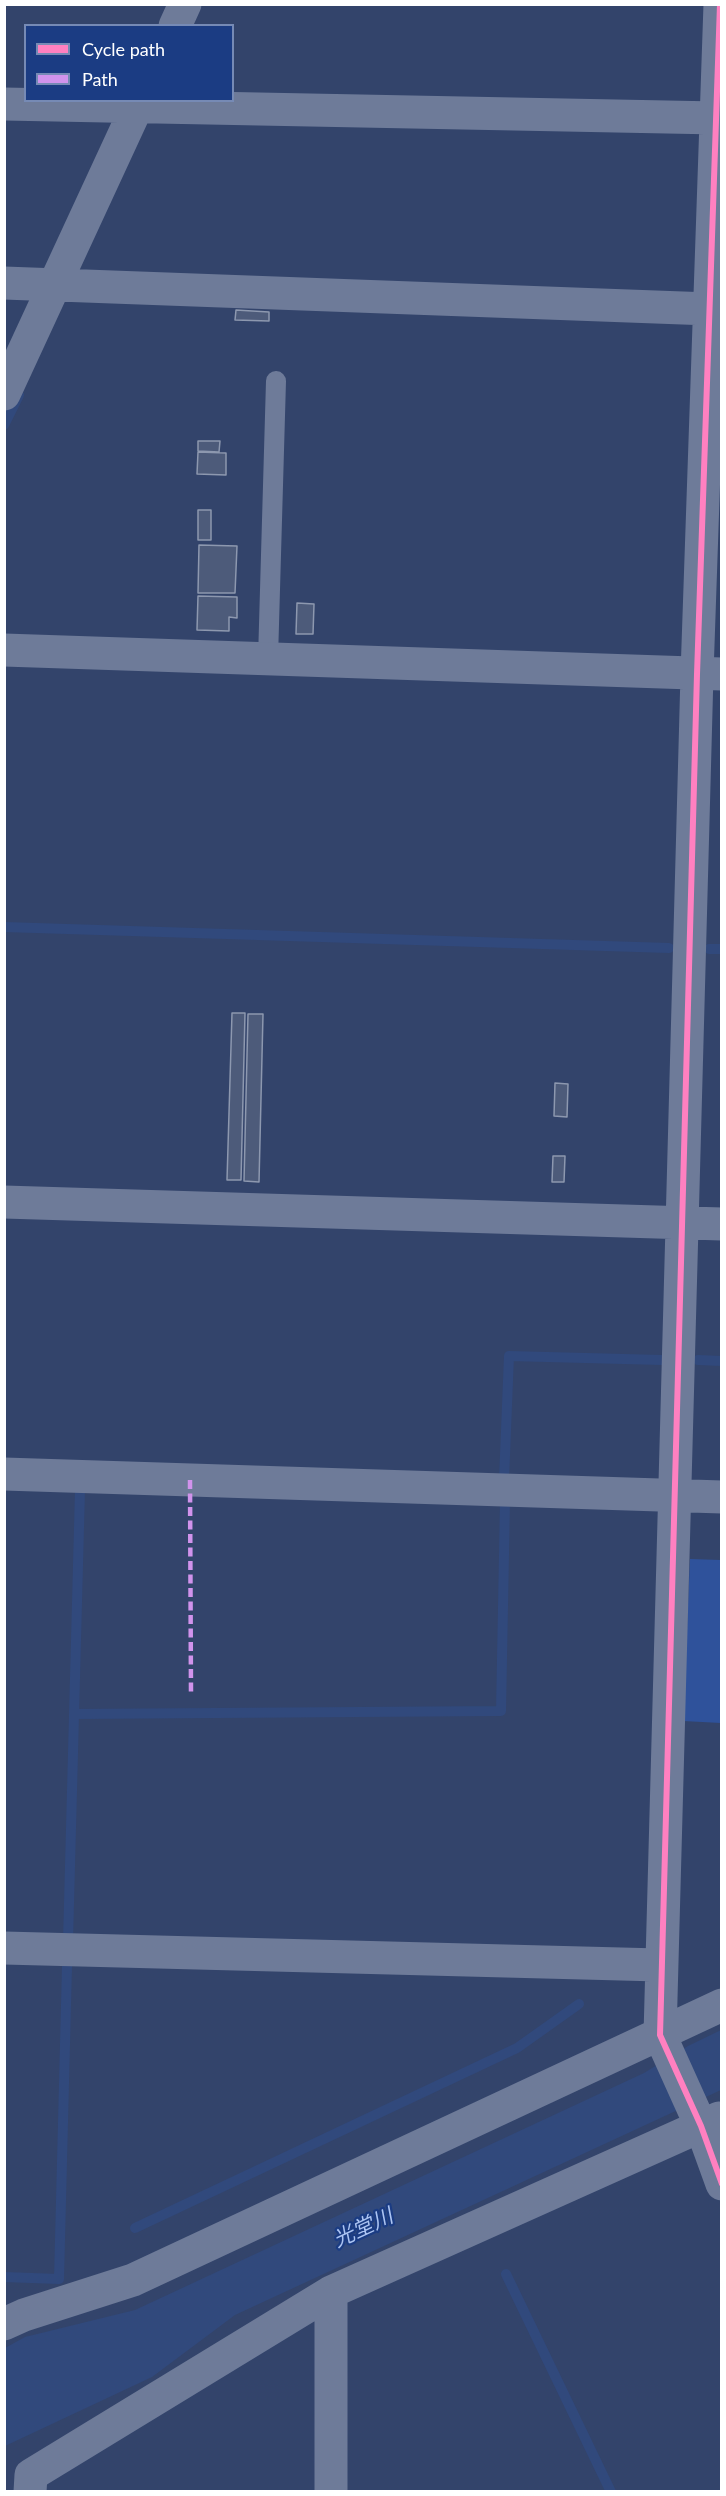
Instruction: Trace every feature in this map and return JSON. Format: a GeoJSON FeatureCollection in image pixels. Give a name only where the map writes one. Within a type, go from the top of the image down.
{"type":"FeatureCollection","features":[{"type":"Feature","properties":{"kind":"street"},"geometry":{"type":"LineString","coordinates":[[176,24],[185,4]]}},
{"type":"Feature","properties":{"kind":"street"},"geometry":{"type":"LineString","coordinates":[[720,4],[719,122],[710,309],[709,674],[681,1223],[660,1965],[662,2040],[706,2119],[722,2184]]}},
{"type":"Feature","properties":{"kind":"street"},"geometry":{"type":"LineString","coordinates":[[4,104],[139,104],[719,122]]}},
{"type":"Feature","properties":{"kind":"street"},"geometry":{"type":"LineString","coordinates":[[4,394],[139,104]]}},
{"type":"Feature","properties":{"kind":"street"},"geometry":{"type":"LineString","coordinates":[[4,283],[710,309]]}},
{"type":"Feature","properties":{"kind":"street"},"geometry":{"type":"LineString","coordinates":[[4,650],[709,674]]}},
{"type":"Feature","properties":{"kind":"street"},"geometry":{"type":"LineString","coordinates":[[4,1202],[722,1224]]}},
{"type":"Feature","properties":{"kind":"street"},"geometry":{"type":"LineString","coordinates":[[4,1474],[722,1497]]}},
{"type":"Feature","properties":{"kind":"street"},"geometry":{"type":"LineString","coordinates":[[4,1948],[660,1965]]}},
{"type":"Feature","properties":{"kind":"street"},"geometry":{"type":"LineString","coordinates":[[4,2325],[24,2315],[132,2280],[662,2040],[722,2005]]}},
{"type":"Feature","properties":{"kind":"street"},"geometry":{"type":"LineString","coordinates":[[30,2492],[31,2475],[331,2292],[706,2119]]}},
{"type":"Feature","properties":{"kind":"street"},"geometry":{"type":"LineString","coordinates":[[331,2292],[331,2492]]}},
{"type":"Feature","properties":{"kind":"lane"},"geometry":{"type":"LineString","coordinates":[[268,659],[276,381]]}},
{"type":"Feature","properties":{"kind":"shaded area"},"geometry":{"type":"Polygon","coordinates":[[[690,1559],[721,1560],[721,1723],[683,1721],[690,1559]]]}},
{"type":"Feature","properties":{"kind":"water","name":"光堂川"},"geometry":{"type":"Polygon","coordinates":[[[721,2030],[721,2090],[235,2315],[152,2377],[5,2446],[5,2348],[25,2337],[135,2310],[644,2073],[688,2046],[721,2030]]]}},
{"type":"Feature","properties":{"kind":"building"},"geometry":{"type":"Polygon","coordinates":[[[236,310],[269,312],[269,321],[235,320],[236,310]]]}},
{"type":"Feature","properties":{"kind":"building"},"geometry":{"type":"Polygon","coordinates":[[[198,441],[220,441],[219,452],[198,451],[198,441]]]}},
{"type":"Feature","properties":{"kind":"building"},"geometry":{"type":"Polygon","coordinates":[[[198,452],[226,453],[226,475],[197,474],[198,452]]]}},
{"type":"Feature","properties":{"kind":"building"},"geometry":{"type":"Polygon","coordinates":[[[198,510],[211,510],[211,540],[198,540],[198,510]]]}},
{"type":"Feature","properties":{"kind":"building"},"geometry":{"type":"Polygon","coordinates":[[[199,545],[237,546],[235,593],[198,593],[199,545]]]}},
{"type":"Feature","properties":{"kind":"building"},"geometry":{"type":"Polygon","coordinates":[[[198,596],[237,597],[237,618],[229,617],[229,631],[197,630],[198,596]]]}},
{"type":"Feature","properties":{"kind":"building"},"geometry":{"type":"Polygon","coordinates":[[[297,603],[314,604],[313,634],[296,634],[297,603]]]}},
{"type":"Feature","properties":{"kind":"building"},"geometry":{"type":"Polygon","coordinates":[[[232,1013],[245,1013],[241,1180],[227,1180],[232,1013]]]}},
{"type":"Feature","properties":{"kind":"building"},"geometry":{"type":"Polygon","coordinates":[[[248,1014],[263,1014],[259,1182],[244,1181],[248,1014]]]}},
{"type":"Feature","properties":{"kind":"building"},"geometry":{"type":"Polygon","coordinates":[[[555,1083],[568,1084],[567,1117],[554,1116],[555,1083]]]}},
{"type":"Feature","properties":{"kind":"building"},"geometry":{"type":"Polygon","coordinates":[[[553,1156],[565,1156],[564,1182],[552,1182],[553,1156]]]}},
{"type":"Feature","properties":{"kind":"waterway"},"geometry":{"type":"LineString","coordinates":[[4,425],[19,395]]}},
{"type":"Feature","properties":{"kind":"waterway"},"geometry":{"type":"LineString","coordinates":[[4,927],[669,948]]}},
{"type":"Feature","properties":{"kind":"waterway"},"geometry":{"type":"LineString","coordinates":[[709,949],[722,949]]}},
{"type":"Feature","properties":{"kind":"waterway"},"geometry":{"type":"LineString","coordinates":[[504,1480],[509,1356],[662,1360]]}},
{"type":"Feature","properties":{"kind":"waterway"},"geometry":{"type":"LineString","coordinates":[[698,1360],[722,1361]]}},
{"type":"Feature","properties":{"kind":"waterway"},"geometry":{"type":"LineString","coordinates":[[68,1941],[80,1490]]}},
{"type":"Feature","properties":{"kind":"waterway"},"geometry":{"type":"LineString","coordinates":[[74,1714],[501,1711],[505,1502]]}},
{"type":"Feature","properties":{"kind":"waterway"},"geometry":{"type":"LineString","coordinates":[[4,2277],[59,2279],[67,1966]]}},
{"type":"Feature","properties":{"kind":"waterway"},"geometry":{"type":"LineString","coordinates":[[135,2228],[517,2048],[579,2004]]}},
{"type":"Feature","properties":{"kind":"waterway"},"geometry":{"type":"LineString","coordinates":[[506,2274],[611,2492]]}},
{"type":"Feature","properties":{"kind":"marked path"},"geometry":{"type":"LineString","coordinates":[[190,1480],[191,1693]]}},
{"type":"Feature","properties":{"kind":"cycle path"},"geometry":{"type":"LineString","coordinates":[[720,4],[697,674],[660,2035],[701,2126],[722,2184]]}}]}
